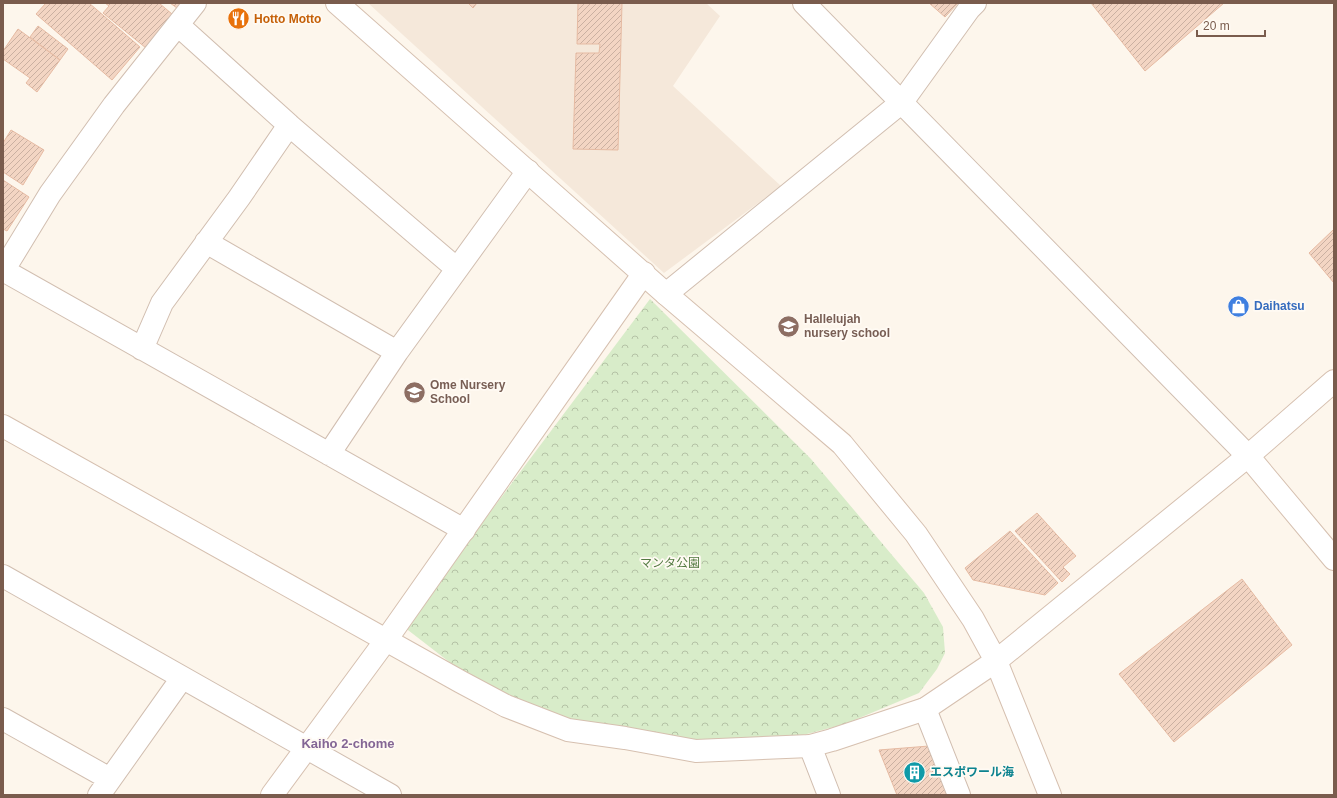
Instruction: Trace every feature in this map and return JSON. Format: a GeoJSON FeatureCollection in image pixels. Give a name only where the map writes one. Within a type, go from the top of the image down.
{"type":"FeatureCollection","features":[{"type":"Feature","properties":{"kind":"street"},"geometry":{"type":"LineString","coordinates":[[195,3],[114,105],[50,194],[3,270],[464,530]]}},
{"type":"Feature","properties":{"kind":"street"},"geometry":{"type":"LineString","coordinates":[[337,3],[666,294],[842,444],[916,534],[973,619],[996,661],[1050,795]]}},
{"type":"Feature","properties":{"kind":"street"},"geometry":{"type":"LineString","coordinates":[[804,3],[1248,456],[1334,559]]}},
{"type":"Feature","properties":{"kind":"street"},"geometry":{"type":"LineString","coordinates":[[666,294],[902,102],[969,9],[975,3]]}},
{"type":"Feature","properties":{"kind":"street"},"geometry":{"type":"LineString","coordinates":[[178,25],[289,125],[457,269]]}},
{"type":"Feature","properties":{"kind":"street"},"geometry":{"type":"LineString","coordinates":[[142,349],[162,303],[289,125]]}},
{"type":"Feature","properties":{"kind":"street"},"geometry":{"type":"LineString","coordinates":[[329,454],[397,352],[528,171]]}},
{"type":"Feature","properties":{"kind":"street"},"geometry":{"type":"LineString","coordinates":[[206,242],[397,352]]}},
{"type":"Feature","properties":{"kind":"street"},"geometry":{"type":"LineString","coordinates":[[272,795],[386,640],[644,274]]}},
{"type":"Feature","properties":{"kind":"street"},"geometry":{"type":"LineString","coordinates":[[3,426],[506,706],[568,730],[626,738],[696,751],[810,746],[925,709],[996,661],[1248,456],[1334,381]]}},
{"type":"Feature","properties":{"kind":"street"},"geometry":{"type":"LineString","coordinates":[[3,576],[390,795]]}},
{"type":"Feature","properties":{"kind":"street"},"geometry":{"type":"LineString","coordinates":[[3,719],[105,787],[182,678]]}},
{"type":"Feature","properties":{"kind":"street"},"geometry":{"type":"LineString","coordinates":[[925,709],[959,795]]}},
{"type":"Feature","properties":{"kind":"street"},"geometry":{"type":"LineString","coordinates":[[810,746],[829,795]]}},
{"type":"Feature","properties":{"kind":"shaded area"},"geometry":{"type":"Polygon","coordinates":[[[368,3],[706,3],[720,16],[673,86],[781,186],[664,273],[368,3]]]}},
{"type":"Feature","properties":{"kind":"green space","name":"マンタ公園"},"geometry":{"type":"Polygon","coordinates":[[[650,299],[811,459],[924,593],[943,627],[945,653],[937,669],[919,693],[845,724],[803,735],[698,743],[568,723],[470,678],[404,627],[650,299]]]}},
{"type":"Feature","properties":{"kind":"building"},"geometry":{"type":"Polygon","coordinates":[[[46,3],[89,3],[140,47],[112,80],[36,14],[46,3]]]}},
{"type":"Feature","properties":{"kind":"building"},"geometry":{"type":"Polygon","coordinates":[[[105,3],[159,3],[172,14],[146,48],[103,13],[109,6],[105,3]]]}},
{"type":"Feature","properties":{"kind":"building"},"geometry":{"type":"Polygon","coordinates":[[[170,3],[181,3],[177,8],[170,3]]]}},
{"type":"Feature","properties":{"kind":"building"},"geometry":{"type":"Polygon","coordinates":[[[468,3],[477,3],[473,8],[468,3]]]}},
{"type":"Feature","properties":{"kind":"building"},"geometry":{"type":"Polygon","coordinates":[[[578,3],[622,3],[618,150],[573,149],[576,53],[599,53],[600,44],[577,44],[578,3]]]}},
{"type":"Feature","properties":{"kind":"building"},"geometry":{"type":"Polygon","coordinates":[[[929,3],[958,3],[945,17],[929,3]]]}},
{"type":"Feature","properties":{"kind":"building"},"geometry":{"type":"Polygon","coordinates":[[[1091,3],[1224,3],[1145,71],[1091,3]]]}},
{"type":"Feature","properties":{"kind":"building"},"geometry":{"type":"Polygon","coordinates":[[[38,26],[68,49],[60,60],[30,37],[38,26]]]}},
{"type":"Feature","properties":{"kind":"building"},"geometry":{"type":"Polygon","coordinates":[[[18,29],[60,60],[37,92],[26,83],[30,78],[3,59],[3,51],[18,29]]]}},
{"type":"Feature","properties":{"kind":"building"},"geometry":{"type":"Polygon","coordinates":[[[11,130],[44,150],[23,185],[3,172],[3,143],[11,130]]]}},
{"type":"Feature","properties":{"kind":"building"},"geometry":{"type":"Polygon","coordinates":[[[3,180],[29,197],[7,231],[3,229],[3,180]]]}},
{"type":"Feature","properties":{"kind":"building"},"geometry":{"type":"Polygon","coordinates":[[[1333,230],[1334,231],[1334,283],[1309,253],[1333,230]]]}},
{"type":"Feature","properties":{"kind":"building"},"geometry":{"type":"Polygon","coordinates":[[[1037,513],[1076,556],[1063,567],[1070,574],[1062,582],[1015,531],[1037,513]]]}},
{"type":"Feature","properties":{"kind":"building"},"geometry":{"type":"Polygon","coordinates":[[[1010,531],[1058,583],[1045,595],[973,580],[965,568],[1010,531]]]}},
{"type":"Feature","properties":{"kind":"building"},"geometry":{"type":"Polygon","coordinates":[[[1242,579],[1292,645],[1174,742],[1119,674],[1242,579]]]}},
{"type":"Feature","properties":{"kind":"building","name":"エスポワール海"},"geometry":{"type":"Polygon","coordinates":[[[929,746],[951,795],[897,795],[879,750],[929,746]]]}},
{"type":"Feature","properties":{"kind":"place","name":"Hotto Motto"},"geometry":{"type":"Point","coordinates":[239,19]}},
{"type":"Feature","properties":{"kind":"place","name":"Daihatsu"},"geometry":{"type":"Point","coordinates":[1238,306]}},
{"type":"Feature","properties":{"kind":"place","name":"Hallelujah nursery school"},"geometry":{"type":"Point","coordinates":[789,326]}},
{"type":"Feature","properties":{"kind":"place","name":"Ome Nursery School"},"geometry":{"type":"Point","coordinates":[415,392]}},
{"type":"Feature","properties":{"kind":"place","name":"エスポワール海"},"geometry":{"type":"Point","coordinates":[914,772]}},
{"type":"Feature","properties":{"kind":"district","name":"Kaiho 2-chome"},"geometry":{"type":"Point","coordinates":[348,743]}}]}
